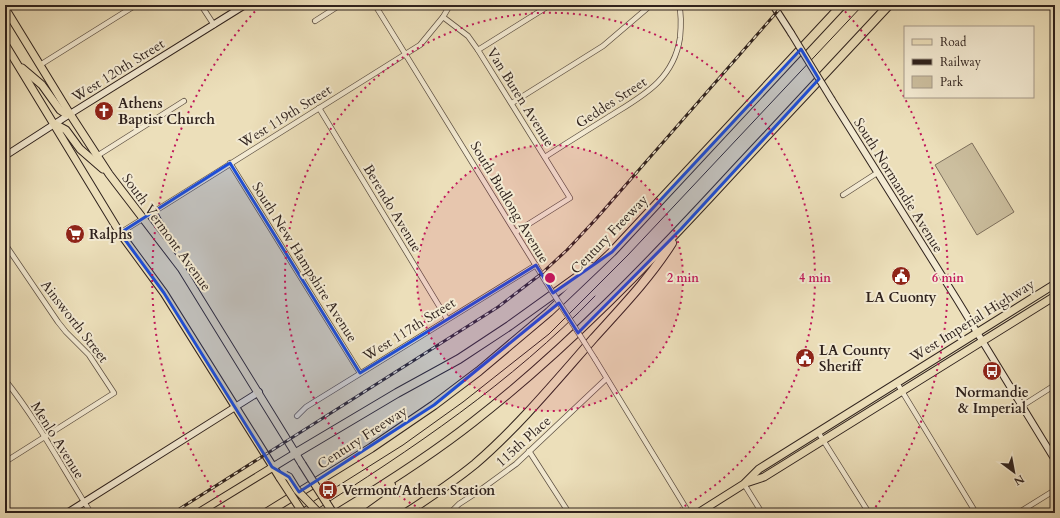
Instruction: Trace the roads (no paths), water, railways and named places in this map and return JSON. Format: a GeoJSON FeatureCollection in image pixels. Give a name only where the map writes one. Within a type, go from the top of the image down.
{"type":"FeatureCollection","features":[{"type":"Feature","properties":{"kind":"highway","name":"Century Freeway"},"geometry":{"type":"LineString","coordinates":[[266,513],[370,448],[458,388],[515,342],[612,252],[842,5]]}},
{"type":"Feature","properties":{"kind":"highway"},"geometry":{"type":"LineString","coordinates":[[352,513],[424,462],[542,365],[584,327],[681,228],[889,5]]}},
{"type":"Feature","properties":{"kind":"highway"},"geometry":{"type":"LineString","coordinates":[[406,513],[454,481],[500,441],[551,386],[660,262],[681,228]]}},
{"type":"Feature","properties":{"kind":"highway"},"geometry":{"type":"LineString","coordinates":[[296,453],[397,392],[459,359],[509,326],[612,252]]}},
{"type":"Feature","properties":{"kind":"highway"},"geometry":{"type":"LineString","coordinates":[[338,513],[412,466],[471,424]]}},
{"type":"Feature","properties":{"kind":"main road","name":"West 120th Street"},"geometry":{"type":"LineString","coordinates":[[5,156],[245,5]]}},
{"type":"Feature","properties":{"kind":"main road","name":"South Normandie Avenue"},"geometry":{"type":"LineString","coordinates":[[773,5],[978,333],[1055,460]]}},
{"type":"Feature","properties":{"kind":"main road","name":"South Vermont Avenue"},"geometry":{"type":"LineString","coordinates":[[5,8],[109,174],[181,268],[333,513]]}},
{"type":"Feature","properties":{"kind":"main road"},"geometry":{"type":"LineString","coordinates":[[5,44],[120,233],[164,293],[272,467],[283,477],[302,513]]}},
{"type":"Feature","properties":{"kind":"main road"},"geometry":{"type":"LineString","coordinates":[[19,66],[42,85],[60,110],[66,114],[70,114]]}},
{"type":"Feature","properties":{"kind":"main road"},"geometry":{"type":"LineString","coordinates":[[55,124],[66,130],[87,156],[109,174]]}},
{"type":"Feature","properties":{"kind":"main road"},"geometry":{"type":"LineString","coordinates":[[153,212],[168,240],[167,249]]}},
{"type":"Feature","properties":{"kind":"main road","name":"West Imperial Highway"},"geometry":{"type":"LineString","coordinates":[[698,513],[744,484],[759,469],[1055,284]]}},
{"type":"Feature","properties":{"kind":"main road","name":"West Imperial Highway"},"geometry":{"type":"LineString","coordinates":[[744,484],[764,477],[1055,296]]}},
{"type":"Feature","properties":{"kind":"main road"},"geometry":{"type":"LineString","coordinates":[[67,513],[259,392]]}},
{"type":"Feature","properties":{"kind":"main road"},"geometry":{"type":"LineString","coordinates":[[764,477],[774,465],[802,447],[805,440]]}},
{"type":"Feature","properties":{"kind":"main road"},"geometry":{"type":"LineString","coordinates":[[198,513],[296,453]]}},
{"type":"Feature","properties":{"kind":"main road"},"geometry":{"type":"LineString","coordinates":[[283,477],[288,477],[297,490],[319,513]]}},
{"type":"Feature","properties":{"kind":"street"},"geometry":{"type":"LineString","coordinates":[[40,65],[136,5]]}},
{"type":"Feature","properties":{"kind":"street"},"geometry":{"type":"LineString","coordinates":[[201,5],[214,24]]}},
{"type":"Feature","properties":{"kind":"street"},"geometry":{"type":"LineString","coordinates":[[315,21],[340,5]]}},
{"type":"Feature","properties":{"kind":"street","name":"South Budlong Avenue"},"geometry":{"type":"LineString","coordinates":[[375,5],[689,513]]}},
{"type":"Feature","properties":{"kind":"street","name":"West 119th Street"},"geometry":{"type":"LineString","coordinates":[[120,233],[420,45],[443,17],[450,5]]}},
{"type":"Feature","properties":{"kind":"street"},"geometry":{"type":"LineString","coordinates":[[478,50],[550,5]]}},
{"type":"Feature","properties":{"kind":"street"},"geometry":{"type":"LineString","coordinates":[[512,103],[603,46],[651,5]]}},
{"type":"Feature","properties":{"kind":"street","name":"Geddes Street"},"geometry":{"type":"LineString","coordinates":[[545,157],[644,95],[664,77],[675,57],[679,44],[681,30],[679,5]]}},
{"type":"Feature","properties":{"kind":"street","name":"Van Buren Avenue"},"geometry":{"type":"LineString","coordinates":[[443,17],[468,36],[478,50],[570,198],[516,232]]}},
{"type":"Feature","properties":{"kind":"street"},"geometry":{"type":"LineString","coordinates":[[97,156],[184,101]]}},
{"type":"Feature","properties":{"kind":"street","name":"Berendo Avenue"},"geometry":{"type":"LineString","coordinates":[[319,108],[447,319]]}},
{"type":"Feature","properties":{"kind":"street","name":"South New Hampshire Avenue"},"geometry":{"type":"LineString","coordinates":[[230,163],[360,373]]}},
{"type":"Feature","properties":{"kind":"street"},"geometry":{"type":"LineString","coordinates":[[843,195],[877,173]]}},
{"type":"Feature","properties":{"kind":"street","name":"Ainsworth Street"},"geometry":{"type":"LineString","coordinates":[[5,244],[58,322],[89,355],[114,393],[45,438]]}},
{"type":"Feature","properties":{"kind":"street","name":"West 117th Street"},"geometry":{"type":"LineString","coordinates":[[297,416],[306,407],[536,265]]}},
{"type":"Feature","properties":{"kind":"street","name":"115th Place"},"geometry":{"type":"LineString","coordinates":[[450,513],[458,504],[503,474],[606,379]]}},
{"type":"Feature","properties":{"kind":"street","name":"Menlo Avenue"},"geometry":{"type":"LineString","coordinates":[[5,380],[45,438],[91,513]]}},
{"type":"Feature","properties":{"kind":"street"},"geometry":{"type":"LineString","coordinates":[[897,383],[976,513]]}},
{"type":"Feature","properties":{"kind":"street"},"geometry":{"type":"LineString","coordinates":[[1022,406],[1055,385]]}},
{"type":"Feature","properties":{"kind":"street"},"geometry":{"type":"LineString","coordinates":[[818,432],[869,513]]}},
{"type":"Feature","properties":{"kind":"street"},"geometry":{"type":"LineString","coordinates":[[5,462],[45,438]]}},
{"type":"Feature","properties":{"kind":"street"},"geometry":{"type":"LineString","coordinates":[[529,451],[569,513]]}},
{"type":"Feature","properties":{"kind":"street"},"geometry":{"type":"LineString","coordinates":[[744,484],[762,513]]}},
{"type":"Feature","properties":{"kind":"street"},"geometry":{"type":"LineString","coordinates":[[1018,513],[1055,490]]}},
{"type":"Feature","properties":{"kind":"tram line"},"geometry":{"type":"LineString","coordinates":[[295,513],[403,445],[463,402],[549,334],[628,255],[863,5]]}},
{"type":"Feature","properties":{"kind":"tram line"},"geometry":{"type":"LineString","coordinates":[[311,513],[423,439],[495,386],[563,328],[595,296]]}},
{"type":"Feature","properties":{"kind":"railway"},"geometry":{"type":"LineString","coordinates":[[173,513],[498,307],[541,274],[567,250],[596,219],[783,5]]}},
{"type":"Feature","properties":{"kind":"place","name":"Athens Baptist Church"},"geometry":{"type":"Point","coordinates":[104,111]}},
{"type":"Feature","properties":{"kind":"place","name":"Ralphs"},"geometry":{"type":"Point","coordinates":[75,234]}},
{"type":"Feature","properties":{"kind":"place","name":"LA Cuonty"},"geometry":{"type":"Point","coordinates":[901,276]}},
{"type":"Feature","properties":{"kind":"place","name":"LA County Sheriff"},"geometry":{"type":"Point","coordinates":[805,358]}},
{"type":"Feature","properties":{"kind":"place","name":"Normandie & Imperial"},"geometry":{"type":"Point","coordinates":[992,371]}},
{"type":"Feature","properties":{"kind":"place","name":"Vermont/Athens Station"},"geometry":{"type":"Point","coordinates":[328,490]}}]}
